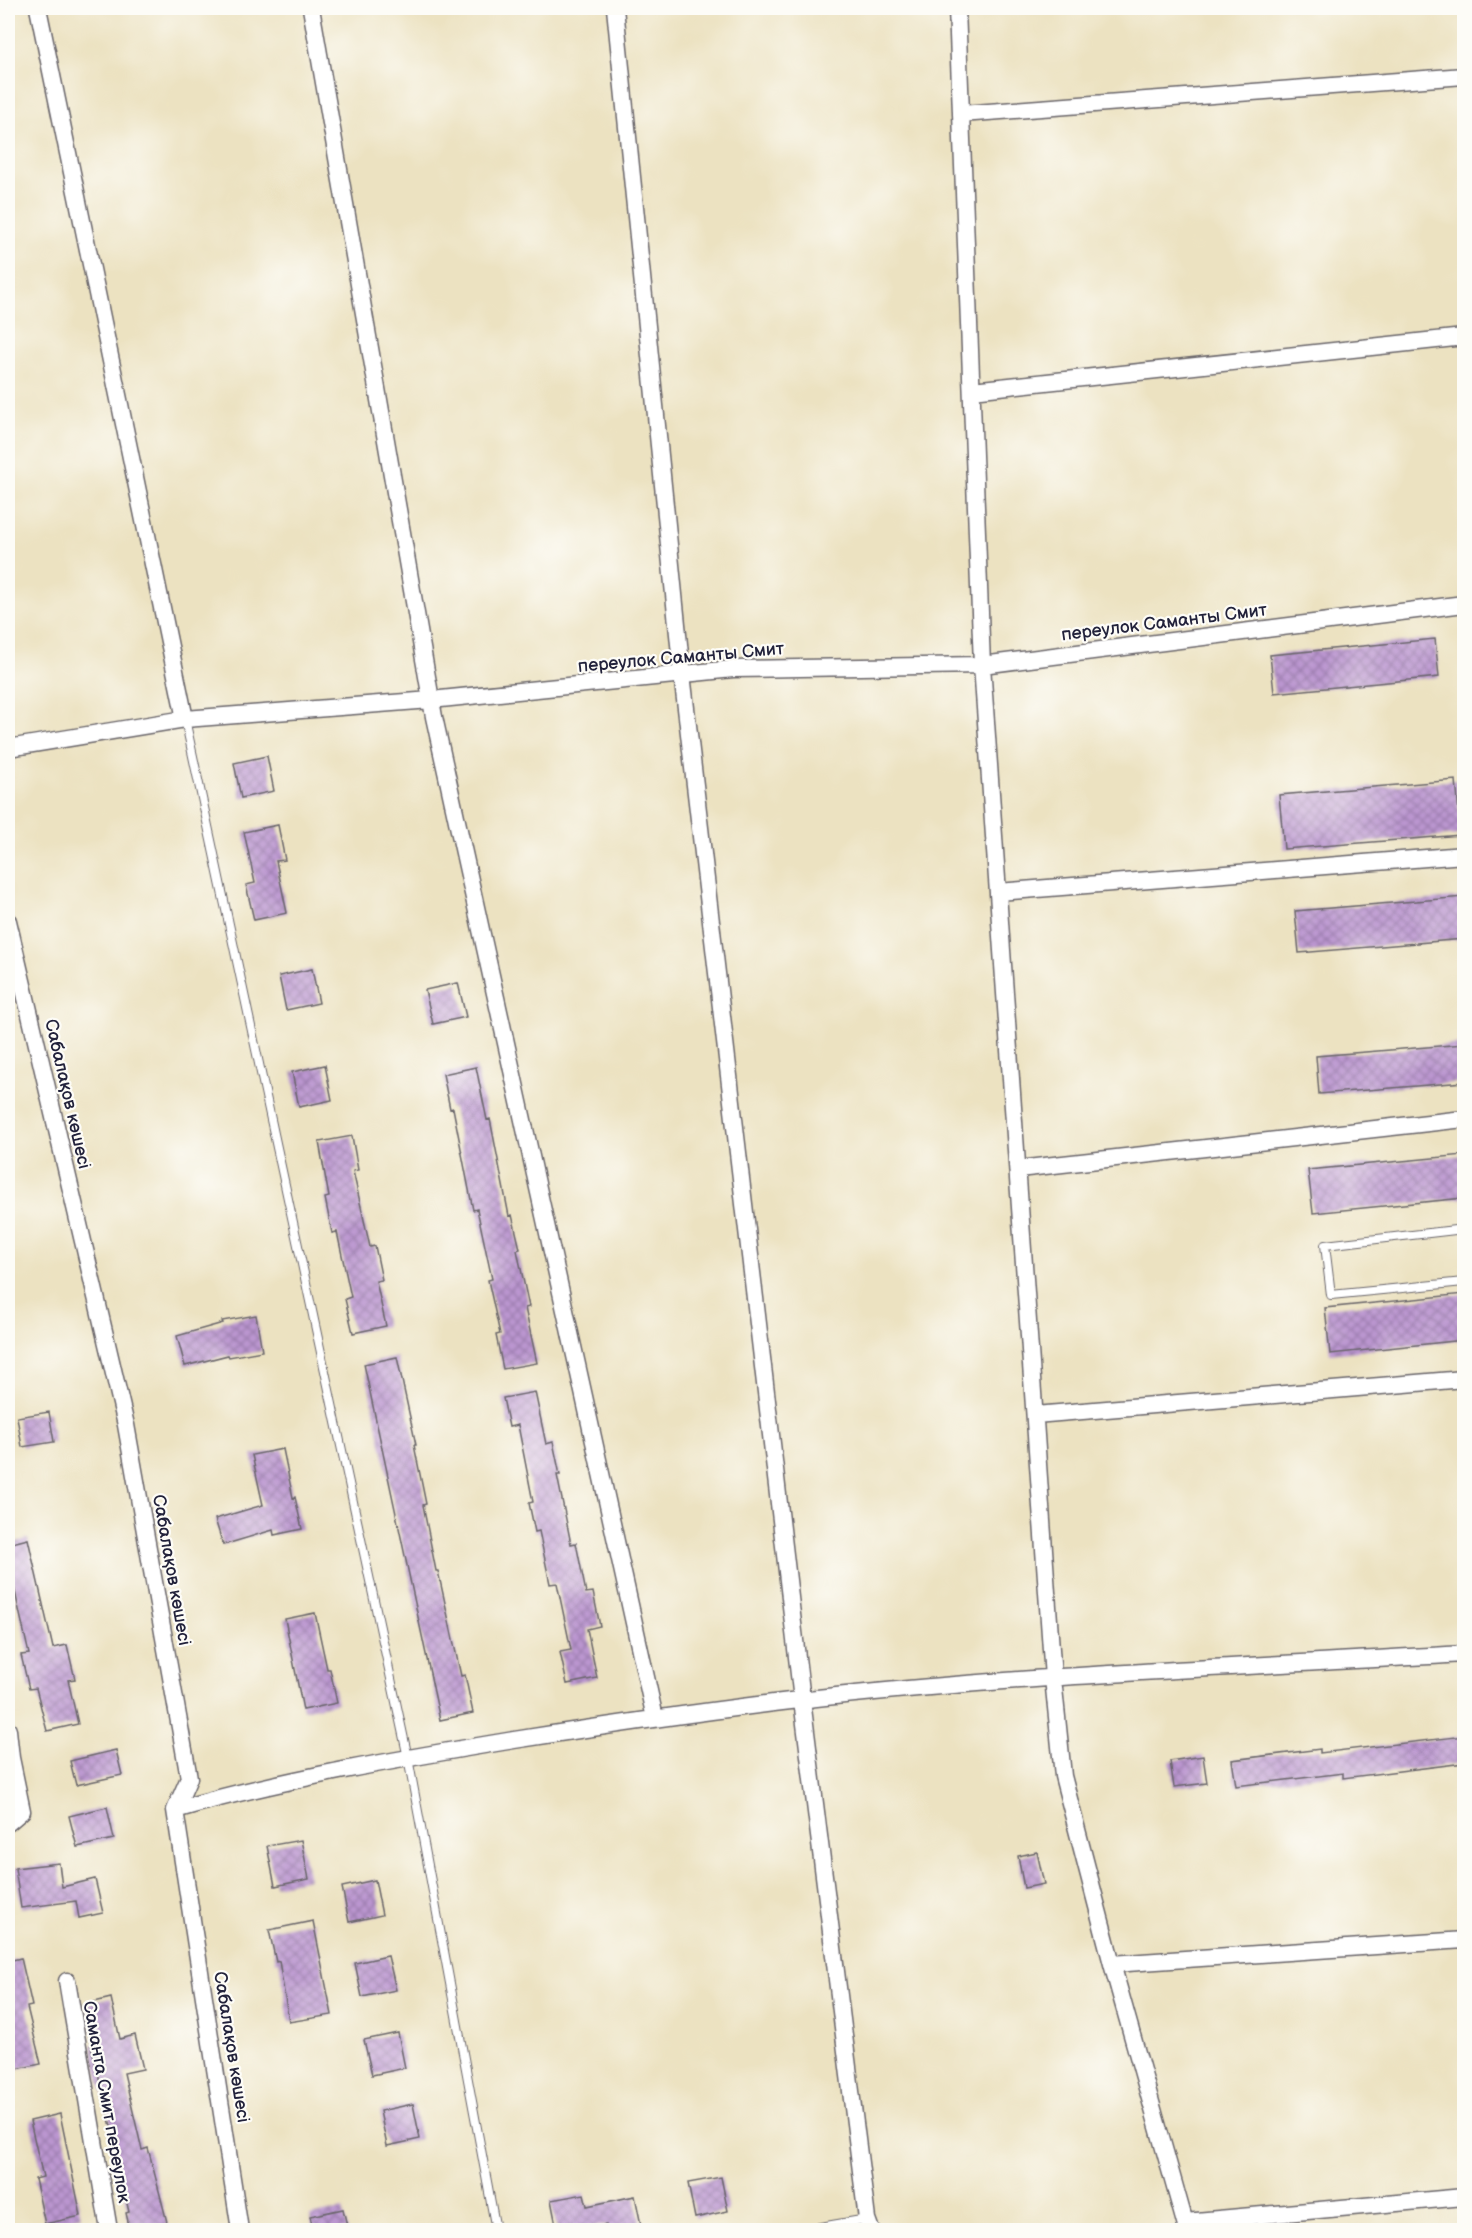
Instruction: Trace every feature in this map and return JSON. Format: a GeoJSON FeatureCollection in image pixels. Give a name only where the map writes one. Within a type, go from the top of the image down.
{"type":"FeatureCollection","features":[{"type":"Feature","properties":{"kind":"street"},"geometry":{"type":"LineString","coordinates":[[38,8],[185,718]]}},
{"type":"Feature","properties":{"kind":"street"},"geometry":{"type":"LineString","coordinates":[[311,8],[431,700],[655,1718]]}},
{"type":"Feature","properties":{"kind":"street"},"geometry":{"type":"LineString","coordinates":[[615,8],[682,674],[802,1700],[869,2225]]}},
{"type":"Feature","properties":{"kind":"street"},"geometry":{"type":"LineString","coordinates":[[957,8],[982,665],[1053,1678],[1064,1776],[1112,1964],[1186,2226],[1464,2198]]}},
{"type":"Feature","properties":{"kind":"street"},"geometry":{"type":"LineString","coordinates":[[961,114],[1464,76]]}},
{"type":"Feature","properties":{"kind":"street"},"geometry":{"type":"LineString","coordinates":[[972,390],[1464,337]]}},
{"type":"Feature","properties":{"kind":"street","name":"переулок Саманты Смит"},"geometry":{"type":"LineString","coordinates":[[8,748],[185,718],[431,700],[734,669],[982,665],[1464,604]]}},
{"type":"Feature","properties":{"kind":"street"},"geometry":{"type":"LineString","coordinates":[[998,892],[1464,855]]}},
{"type":"Feature","properties":{"kind":"street","name":"Сабалақов көшесі"},"geometry":{"type":"LineString","coordinates":[[8,921],[126,1425],[189,1778],[175,1810],[240,2230]]}},
{"type":"Feature","properties":{"kind":"street"},"geometry":{"type":"LineString","coordinates":[[1018,1169],[1464,1119]]}},
{"type":"Feature","properties":{"kind":"street"},"geometry":{"type":"LineString","coordinates":[[1035,1415],[1464,1379]]}},
{"type":"Feature","properties":{"kind":"street"},"geometry":{"type":"LineString","coordinates":[[175,1810],[217,1798],[408,1758],[655,1718],[802,1700],[1053,1678],[1464,1653]]}},
{"type":"Feature","properties":{"kind":"street"},"geometry":{"type":"LineString","coordinates":[[8,1730],[11,1758],[22,1811],[8,1823]]}},
{"type":"Feature","properties":{"kind":"street"},"geometry":{"type":"LineString","coordinates":[[1112,1964],[1464,1940]]}},
{"type":"Feature","properties":{"kind":"street","name":"Саманта Смит переулок"},"geometry":{"type":"LineString","coordinates":[[67,1981],[109,2230]]}},
{"type":"Feature","properties":{"kind":"lane"},"geometry":{"type":"LineString","coordinates":[[185,718],[408,1758],[496,2230]]}},
{"type":"Feature","properties":{"kind":"lane"},"geometry":{"type":"LineString","coordinates":[[1464,1228],[1325,1245],[1331,1295],[1464,1282]]}},
{"type":"Feature","properties":{"kind":"lane"},"geometry":{"type":"LineString","coordinates":[[803,2230],[869,2225]]}},
{"type":"Feature","properties":{"kind":"building"},"geometry":{"type":"Polygon","coordinates":[[[1435,639],[1439,677],[1274,693],[1270,655],[1435,639]]]}},
{"type":"Feature","properties":{"kind":"building"},"geometry":{"type":"Polygon","coordinates":[[[267,756],[274,791],[241,798],[234,763],[267,756]]]}},
{"type":"Feature","properties":{"kind":"building"},"geometry":{"type":"Polygon","coordinates":[[[1456,780],[1461,835],[1284,849],[1279,795],[1456,780]]]}},
{"type":"Feature","properties":{"kind":"building"},"geometry":{"type":"Polygon","coordinates":[[[278,825],[285,860],[276,861],[287,913],[254,920],[246,885],[255,883],[244,832],[278,825]]]}},
{"type":"Feature","properties":{"kind":"building"},"geometry":{"type":"Polygon","coordinates":[[[1464,897],[1464,939],[1299,953],[1295,911],[1464,897]]]}},
{"type":"Feature","properties":{"kind":"building"},"geometry":{"type":"Polygon","coordinates":[[[312,969],[319,1003],[286,1010],[279,976],[312,969]]]}},
{"type":"Feature","properties":{"kind":"building"},"geometry":{"type":"Polygon","coordinates":[[[458,983],[466,1017],[433,1024],[425,990],[458,983]]]}},
{"type":"Feature","properties":{"kind":"building"},"geometry":{"type":"Polygon","coordinates":[[[1464,1044],[1464,1082],[1319,1094],[1316,1056],[1464,1044]]]}},
{"type":"Feature","properties":{"kind":"building"},"geometry":{"type":"Polygon","coordinates":[[[325,1065],[332,1100],[299,1107],[292,1072],[325,1065]]]}},
{"type":"Feature","properties":{"kind":"building"},"geometry":{"type":"Polygon","coordinates":[[[476,1067],[487,1120],[490,1119],[509,1216],[512,1215],[520,1249],[517,1250],[529,1307],[525,1308],[537,1363],[503,1369],[496,1335],[500,1334],[488,1280],[492,1279],[477,1209],[473,1210],[453,1108],[450,1109],[443,1074],[476,1067]]]}},
{"type":"Feature","properties":{"kind":"building"},"geometry":{"type":"Polygon","coordinates":[[[352,1136],[358,1170],[353,1171],[370,1247],[375,1246],[382,1280],[376,1281],[386,1326],[353,1333],[345,1299],[351,1297],[337,1232],[332,1233],[325,1198],[329,1197],[319,1142],[352,1136]]]}},
{"type":"Feature","properties":{"kind":"building"},"geometry":{"type":"Polygon","coordinates":[[[1464,1155],[1464,1198],[1313,1213],[1308,1170],[1464,1155]]]}},
{"type":"Feature","properties":{"kind":"building"},"geometry":{"type":"Polygon","coordinates":[[[1464,1294],[1464,1340],[1330,1354],[1325,1308],[1464,1294]]]}},
{"type":"Feature","properties":{"kind":"building"},"geometry":{"type":"Polygon","coordinates":[[[256,1315],[262,1351],[229,1357],[228,1355],[185,1366],[177,1336],[223,1323],[222,1321],[256,1315]]]}},
{"type":"Feature","properties":{"kind":"building"},"geometry":{"type":"Polygon","coordinates":[[[397,1357],[416,1445],[414,1445],[426,1504],[423,1505],[436,1571],[438,1571],[461,1676],[465,1675],[473,1713],[440,1720],[364,1364],[397,1357]]]}},
{"type":"Feature","properties":{"kind":"building"},"geometry":{"type":"Polygon","coordinates":[[[535,1392],[546,1444],[553,1442],[571,1544],[576,1543],[586,1593],[593,1592],[600,1626],[587,1629],[597,1678],[567,1684],[560,1652],[571,1650],[557,1583],[550,1584],[539,1531],[535,1532],[529,1503],[533,1502],[518,1425],[509,1427],[503,1398],[535,1392]]]}},
{"type":"Feature","properties":{"kind":"building"},"geometry":{"type":"Polygon","coordinates":[[[49,1412],[54,1442],[22,1447],[17,1417],[49,1412]]]}},
{"type":"Feature","properties":{"kind":"building"},"geometry":{"type":"Polygon","coordinates":[[[283,1449],[302,1529],[274,1535],[273,1530],[223,1545],[215,1519],[263,1505],[252,1455],[283,1449]]]}},
{"type":"Feature","properties":{"kind":"building"},"geometry":{"type":"Polygon","coordinates":[[[28,1539],[53,1648],[67,1645],[75,1679],[68,1680],[78,1724],[47,1731],[36,1688],[29,1689],[21,1655],[29,1654],[11,1574],[8,1575],[8,1544],[28,1539]]]}},
{"type":"Feature","properties":{"kind":"building"},"geometry":{"type":"Polygon","coordinates":[[[315,1613],[337,1703],[303,1710],[285,1619],[315,1613]]]}},
{"type":"Feature","properties":{"kind":"building"},"geometry":{"type":"Polygon","coordinates":[[[1464,1736],[1464,1763],[1343,1778],[1343,1773],[1236,1786],[1232,1760],[1320,1749],[1320,1753],[1464,1736]]]}},
{"type":"Feature","properties":{"kind":"building"},"geometry":{"type":"Polygon","coordinates":[[[116,1750],[122,1775],[76,1785],[70,1761],[116,1750]]]}},
{"type":"Feature","properties":{"kind":"building"},"geometry":{"type":"Polygon","coordinates":[[[1203,1756],[1207,1783],[1174,1787],[1170,1761],[1203,1756]]]}},
{"type":"Feature","properties":{"kind":"building"},"geometry":{"type":"Polygon","coordinates":[[[107,1807],[114,1839],[77,1847],[69,1816],[107,1807]]]}},
{"type":"Feature","properties":{"kind":"building"},"geometry":{"type":"Polygon","coordinates":[[[301,1840],[309,1879],[275,1886],[267,1846],[301,1840]]]}},
{"type":"Feature","properties":{"kind":"building"},"geometry":{"type":"Polygon","coordinates":[[[1037,1852],[1044,1884],[1024,1888],[1018,1856],[1037,1852]]]}},
{"type":"Feature","properties":{"kind":"building"},"geometry":{"type":"Polygon","coordinates":[[[59,1863],[62,1887],[95,1879],[103,1913],[79,1918],[76,1901],[21,1908],[15,1868],[59,1863]]]}},
{"type":"Feature","properties":{"kind":"building"},"geometry":{"type":"Polygon","coordinates":[[[375,1880],[382,1915],[349,1922],[342,1887],[375,1880]]]}},
{"type":"Feature","properties":{"kind":"building"},"geometry":{"type":"Polygon","coordinates":[[[313,1921],[332,2015],[289,2022],[279,1961],[276,1962],[269,1930],[313,1921]]]}},
{"type":"Feature","properties":{"kind":"building"},"geometry":{"type":"Polygon","coordinates":[[[388,1956],[396,1990],[362,1997],[355,1963],[388,1956]]]}},
{"type":"Feature","properties":{"kind":"building"},"geometry":{"type":"Polygon","coordinates":[[[21,1958],[32,2006],[27,2007],[41,2064],[16,2069],[8,2033],[8,1961],[21,1958]]]}},
{"type":"Feature","properties":{"kind":"building"},"geometry":{"type":"Polygon","coordinates":[[[111,1998],[120,2039],[135,2035],[143,2069],[124,2073],[142,2150],[148,2148],[169,2230],[130,2230],[126,2213],[129,2212],[116,2156],[118,2155],[91,2045],[95,2044],[86,2004],[111,1998]]]}},
{"type":"Feature","properties":{"kind":"building"},"geometry":{"type":"Polygon","coordinates":[[[398,2033],[405,2068],[372,2075],[364,2040],[398,2033]]]}},
{"type":"Feature","properties":{"kind":"building"},"geometry":{"type":"Polygon","coordinates":[[[413,2104],[420,2139],[387,2146],[380,2111],[413,2104]]]}},
{"type":"Feature","properties":{"kind":"building"},"geometry":{"type":"Polygon","coordinates":[[[60,2114],[81,2216],[45,2224],[35,2179],[43,2177],[30,2121],[60,2114]]]}},
{"type":"Feature","properties":{"kind":"building"},"geometry":{"type":"Polygon","coordinates":[[[721,2177],[728,2211],[695,2218],[688,2183],[721,2177]]]}},
{"type":"Feature","properties":{"kind":"building"},"geometry":{"type":"Polygon","coordinates":[[[584,2194],[587,2206],[635,2196],[642,2230],[608,2230],[606,2225],[579,2230],[557,2230],[551,2200],[584,2194]]]}},
{"type":"Feature","properties":{"kind":"building"},"geometry":{"type":"Polygon","coordinates":[[[343,2209],[348,2230],[313,2230],[310,2216],[343,2209]]]}}]}
